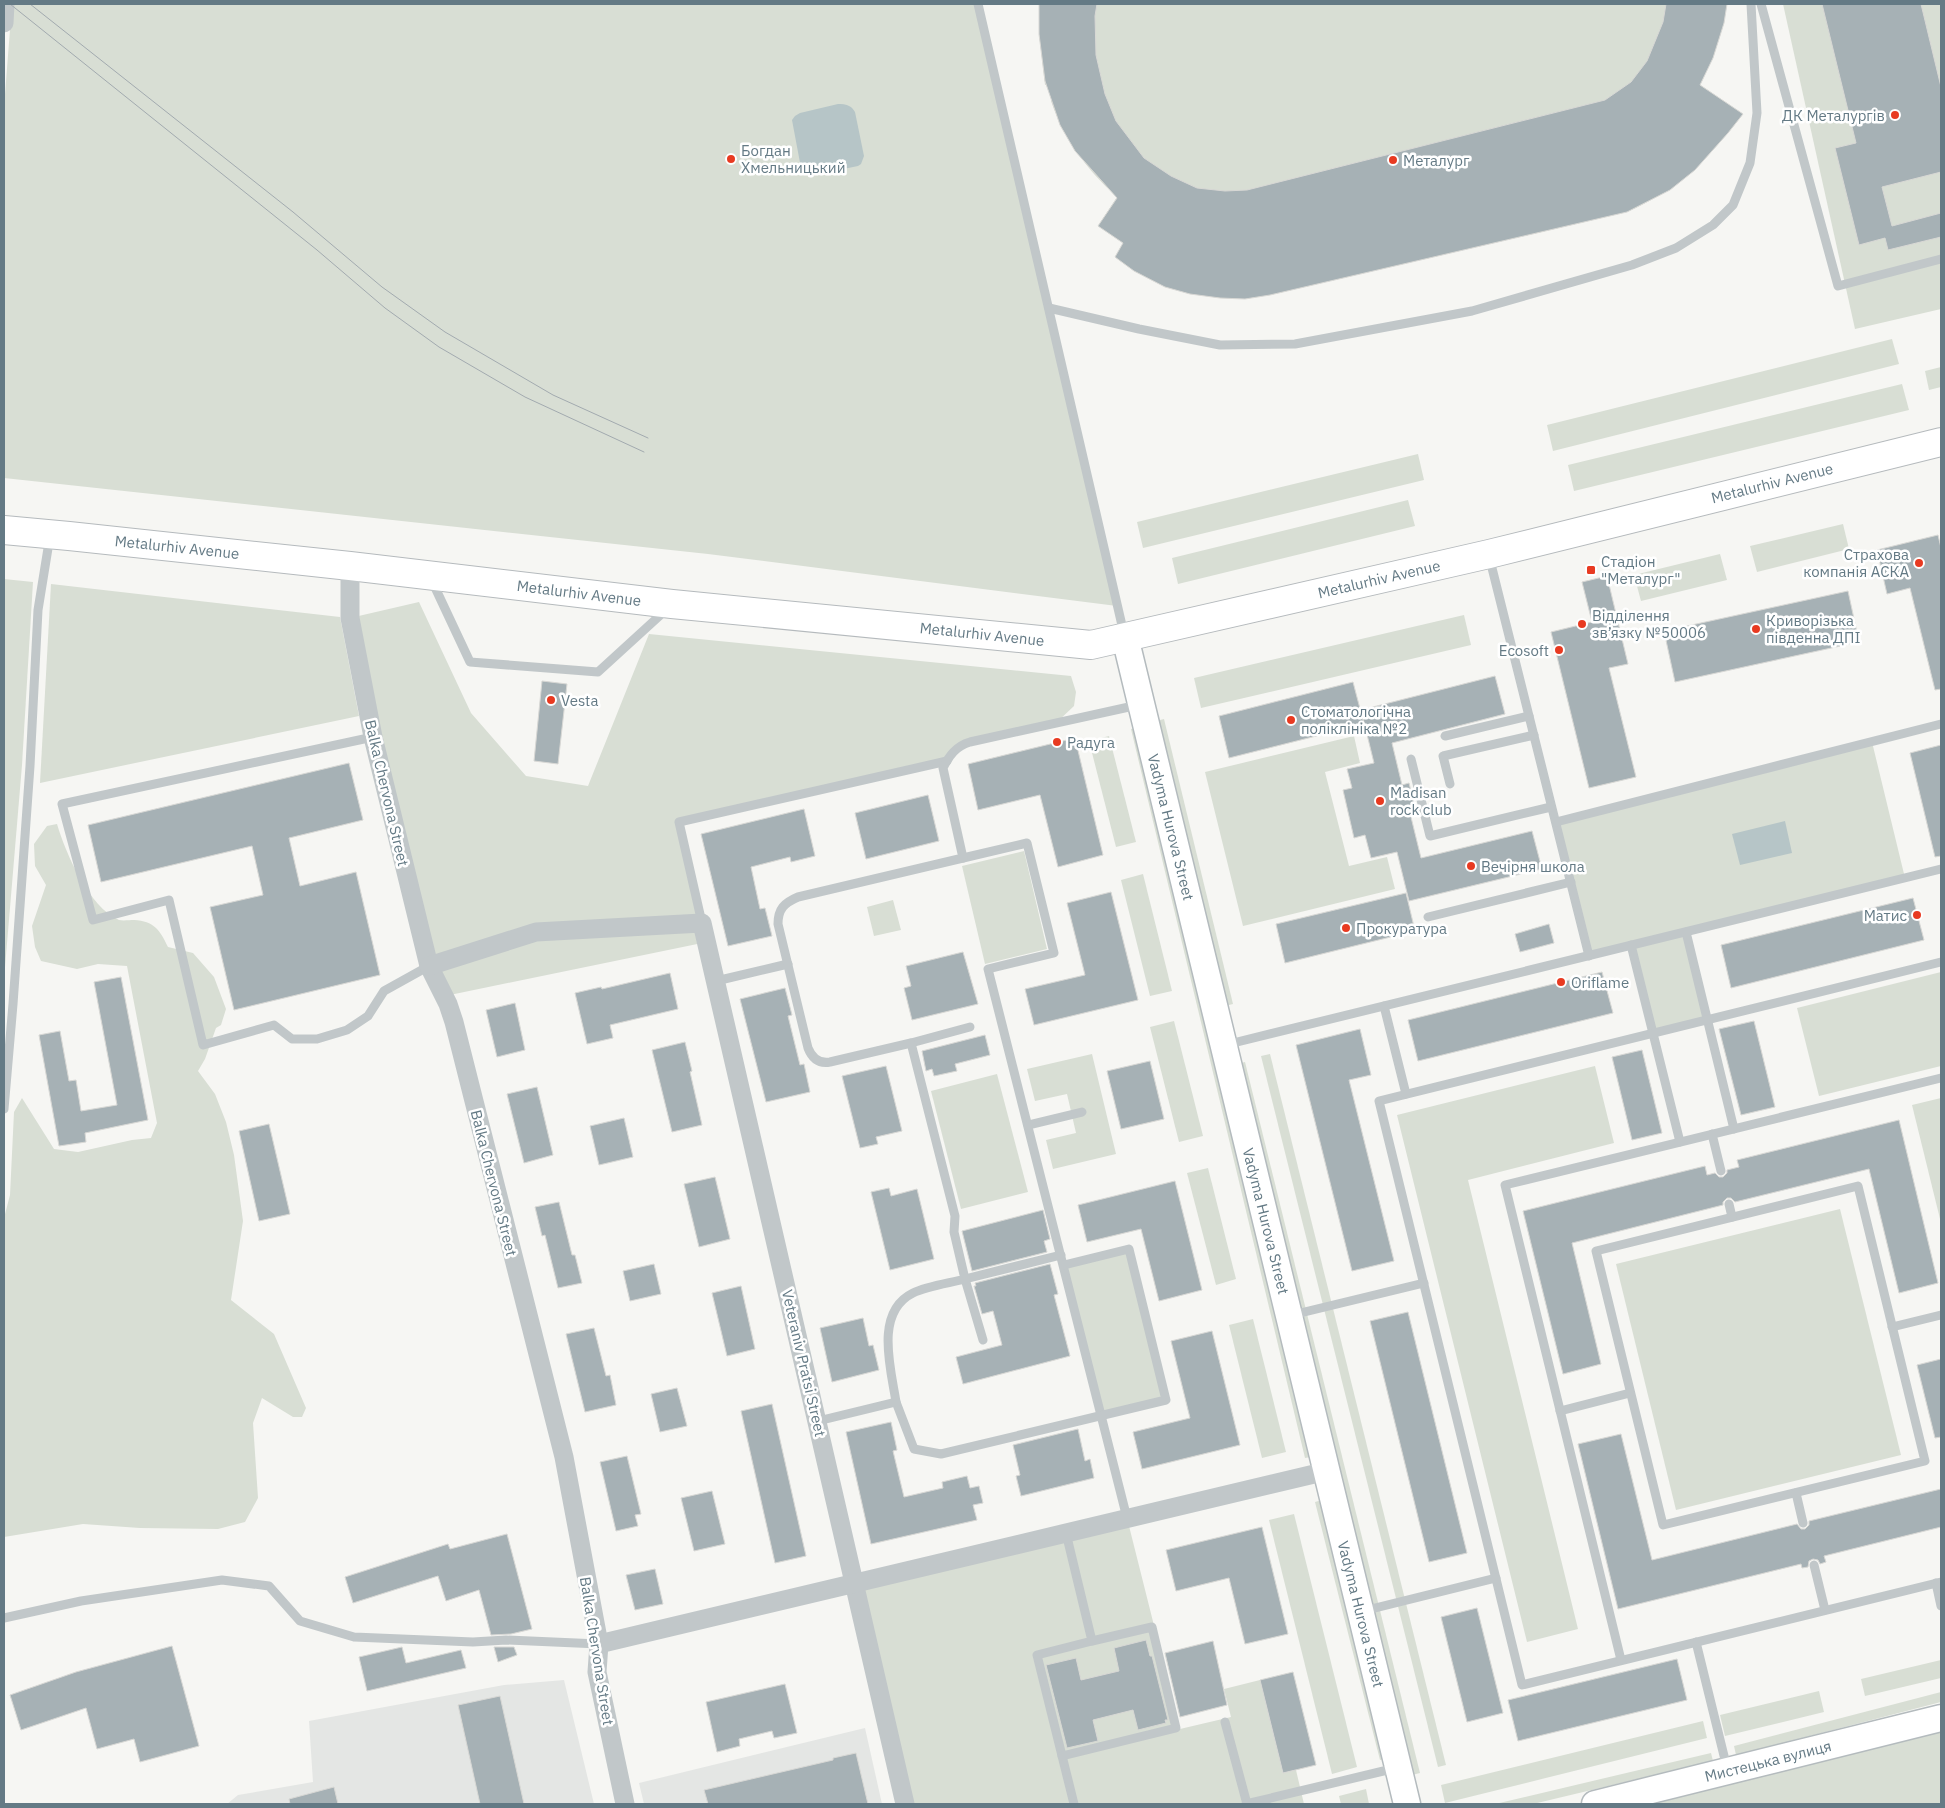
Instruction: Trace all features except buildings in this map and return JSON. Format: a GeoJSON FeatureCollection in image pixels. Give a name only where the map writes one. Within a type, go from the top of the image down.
{"type":"FeatureCollection","features":[{"type":"Feature","properties":{"kind":"main road","name":"Metalurhiv Avenue"},"geometry":{"type":"LineString","coordinates":[[4,530],[350,566],[672,604],[1091,645],[1489,554],[1941,442]]}},
{"type":"Feature","properties":{"kind":"street"},"geometry":{"type":"LineString","coordinates":[[4,24],[5,4]]}},
{"type":"Feature","properties":{"kind":"street","name":"Balka Chervona Street"},"geometry":{"type":"LineString","coordinates":[[350,566],[350,618],[373,737],[429,966],[448,1004],[454,1022],[564,1456],[599,1644],[597,1672],[625,1804]]}},
{"type":"Feature","properties":{"kind":"street","name":"Vadyma Hurova Street"},"geometry":{"type":"LineString","coordinates":[[1125,637],[1408,1804]]}},
{"type":"Feature","properties":{"kind":"street"},"geometry":{"type":"LineString","coordinates":[[429,966],[536,932],[702,922]]}},
{"type":"Feature","properties":{"kind":"street","name":"Veteraniv Pratsi Street"},"geometry":{"type":"LineString","coordinates":[[702,922],[818,1421],[853,1584],[906,1804]]}},
{"type":"Feature","properties":{"kind":"street"},"geometry":{"type":"LineString","coordinates":[[599,1644],[1327,1471]]}},
{"type":"Feature","properties":{"kind":"street","name":"Мистецька вулиця"},"geometry":{"type":"LineString","coordinates":[[1595,1804],[1941,1718]]}},
{"type":"Feature","properties":{"kind":"lane"},"geometry":{"type":"LineString","coordinates":[[978,4],[1125,637]]}},
{"type":"Feature","properties":{"kind":"lane"},"geometry":{"type":"LineString","coordinates":[[1048,308],[1220,345],[1296,344],[1472,311],[1632,265],[1676,248],[1713,224],[1733,205],[1750,163],[1757,113],[1751,4]]}},
{"type":"Feature","properties":{"kind":"lane"},"geometry":{"type":"LineString","coordinates":[[1761,4],[1838,286],[1941,259]]}},
{"type":"Feature","properties":{"kind":"lane"},"geometry":{"type":"LineString","coordinates":[[4,1109],[14,1004],[38,610],[50,534]]}},
{"type":"Feature","properties":{"kind":"lane"},"geometry":{"type":"LineString","coordinates":[[1489,554],[1589,956]]}},
{"type":"Feature","properties":{"kind":"lane"},"geometry":{"type":"LineString","coordinates":[[429,575],[470,662],[598,672],[672,604]]}},
{"type":"Feature","properties":{"kind":"lane"},"geometry":{"type":"LineString","coordinates":[[963,858],[943,768],[956,749],[970,742],[1141,705]]}},
{"type":"Feature","properties":{"kind":"lane"},"geometry":{"type":"LineString","coordinates":[[1445,736],[1529,716]]}},
{"type":"Feature","properties":{"kind":"lane"},"geometry":{"type":"LineString","coordinates":[[1556,822],[1941,724]]}},
{"type":"Feature","properties":{"kind":"lane"},"geometry":{"type":"LineString","coordinates":[[1450,784],[1443,756],[1534,734]]}},
{"type":"Feature","properties":{"kind":"lane"},"geometry":{"type":"LineString","coordinates":[[373,737],[62,804],[93,920],[168,900],[203,1045],[274,1025],[292,1039],[317,1039],[347,1030],[368,1016],[384,991],[429,966]]}},
{"type":"Feature","properties":{"kind":"lane"},"geometry":{"type":"LineString","coordinates":[[1411,759],[1430,836],[1552,806]]}},
{"type":"Feature","properties":{"kind":"lane"},"geometry":{"type":"LineString","coordinates":[[702,922],[678,822],[947,761]]}},
{"type":"Feature","properties":{"kind":"lane"},"geometry":{"type":"LineString","coordinates":[[970,1027],[830,1062],[823,1063],[816,1060],[808,1048],[778,924],[778,915],[781,908],[790,900],[798,897],[1027,843],[1054,953],[988,969],[1127,1518]]}},
{"type":"Feature","properties":{"kind":"lane"},"geometry":{"type":"LineString","coordinates":[[1223,1046],[1941,869]]}},
{"type":"Feature","properties":{"kind":"lane"},"geometry":{"type":"LineString","coordinates":[[1428,917],[1571,882]]}},
{"type":"Feature","properties":{"kind":"lane"},"geometry":{"type":"LineString","coordinates":[[1686,932],[1734,1129]]}},
{"type":"Feature","properties":{"kind":"lane"},"geometry":{"type":"LineString","coordinates":[[1631,945],[1680,1142]]}},
{"type":"Feature","properties":{"kind":"lane"},"geometry":{"type":"LineString","coordinates":[[1941,962],[1379,1101],[1522,1685],[1938,1582],[1941,1606]]}},
{"type":"Feature","properties":{"kind":"lane"},"geometry":{"type":"LineString","coordinates":[[716,981],[788,964]]}},
{"type":"Feature","properties":{"kind":"lane"},"geometry":{"type":"LineString","coordinates":[[1384,1006],[1406,1094]]}},
{"type":"Feature","properties":{"kind":"lane"},"geometry":{"type":"LineString","coordinates":[[910,1043],[955,1216],[954,1232],[982,1340]]}},
{"type":"Feature","properties":{"kind":"lane"},"geometry":{"type":"LineString","coordinates":[[1621,1660],[1505,1186],[1941,1078]]}},
{"type":"Feature","properties":{"kind":"lane"},"geometry":{"type":"LineString","coordinates":[[1028,1125],[1082,1112]]}},
{"type":"Feature","properties":{"kind":"lane"},"geometry":{"type":"LineString","coordinates":[[1712,1134],[1721,1171]]}},
{"type":"Feature","properties":{"kind":"lane"},"geometry":{"type":"LineString","coordinates":[[1858,1186],[1892,1327],[1925,1461],[1663,1526],[1596,1251],[1858,1186]]}},
{"type":"Feature","properties":{"kind":"lane"},"geometry":{"type":"LineString","coordinates":[[1729,1204],[1732,1217]]}},
{"type":"Feature","properties":{"kind":"lane"},"geometry":{"type":"LineString","coordinates":[[1061,1255],[913,1293],[899,1305],[889,1324],[888,1352],[896,1402],[914,1449],[941,1454],[1166,1400],[1129,1249],[1064,1265]]}},
{"type":"Feature","properties":{"kind":"lane"},"geometry":{"type":"LineString","coordinates":[[1289,1316],[1424,1283]]}},
{"type":"Feature","properties":{"kind":"lane"},"geometry":{"type":"LineString","coordinates":[[1892,1327],[1941,1315]]}},
{"type":"Feature","properties":{"kind":"lane"},"geometry":{"type":"LineString","coordinates":[[1560,1411],[1630,1393]]}},
{"type":"Feature","properties":{"kind":"lane"},"geometry":{"type":"LineString","coordinates":[[818,1421],[896,1402]]}},
{"type":"Feature","properties":{"kind":"lane"},"geometry":{"type":"LineString","coordinates":[[1796,1493],[1804,1522]]}},
{"type":"Feature","properties":{"kind":"lane"},"geometry":{"type":"LineString","coordinates":[[1066,1533],[1092,1642]]}},
{"type":"Feature","properties":{"kind":"lane"},"geometry":{"type":"LineString","coordinates":[[1814,1565],[1825,1610]]}},
{"type":"Feature","properties":{"kind":"lane"},"geometry":{"type":"LineString","coordinates":[[1361,1612],[1496,1578]]}},
{"type":"Feature","properties":{"kind":"lane"},"geometry":{"type":"LineString","coordinates":[[4,1618],[81,1601],[222,1580],[269,1586],[300,1621],[354,1637],[473,1642],[506,1640],[599,1644]]}},
{"type":"Feature","properties":{"kind":"lane"},"geometry":{"type":"LineString","coordinates":[[1062,1756],[1176,1728],[1152,1627],[1037,1655],[1062,1756],[1074,1804]]}},
{"type":"Feature","properties":{"kind":"lane"},"geometry":{"type":"LineString","coordinates":[[1696,1642],[1728,1771]]}},
{"type":"Feature","properties":{"kind":"lane"},"geometry":{"type":"LineString","coordinates":[[1226,1722],[1247,1804],[1398,1767]]}},
{"type":"Feature","properties":{"kind":"shaded area"},"geometry":{"type":"Polygon","coordinates":[[[12,4],[978,4],[1117,606],[708,554],[4,478],[4,107],[12,4]]]}},
{"type":"Feature","properties":{"kind":"shaded area","name":"Металург"},"geometry":{"type":"Polygon","coordinates":[[[1039,4],[1727,4],[1717,46],[1700,85],[1743,114],[1705,159],[1678,183],[1646,203],[1627,212],[1270,295],[1228,298],[1207,296],[1169,287],[1133,269],[1115,257],[1123,243],[1098,226],[1117,197],[1086,165],[1063,129],[1051,101],[1057,98],[1054,84],[1045,85],[1039,34],[1039,4]]]}},
{"type":"Feature","properties":{"kind":"shaded area"},"geometry":{"type":"Polygon","coordinates":[[[1783,4],[1941,4],[1941,309],[1855,329],[1783,4]]]}},
{"type":"Feature","properties":{"kind":"shaded area"},"geometry":{"type":"Polygon","coordinates":[[[838,104],[848,105],[855,112],[864,156],[861,164],[809,176],[801,168],[792,120],[800,113],[838,104]]]}},
{"type":"Feature","properties":{"kind":"shaded area"},"geometry":{"type":"Polygon","coordinates":[[[1892,339],[1899,364],[1553,451],[1547,425],[1892,339]]]}},
{"type":"Feature","properties":{"kind":"shaded area"},"geometry":{"type":"Polygon","coordinates":[[[1941,367],[1941,387],[1929,390],[1925,371],[1941,367]]]}},
{"type":"Feature","properties":{"kind":"shaded area"},"geometry":{"type":"Polygon","coordinates":[[[1902,384],[1909,410],[1574,491],[1568,465],[1902,384]]]}},
{"type":"Feature","properties":{"kind":"shaded area"},"geometry":{"type":"Polygon","coordinates":[[[1418,454],[1424,480],[1143,548],[1137,522],[1418,454]]]}},
{"type":"Feature","properties":{"kind":"shaded area"},"geometry":{"type":"Polygon","coordinates":[[[1408,500],[1415,526],[1178,584],[1172,558],[1408,500]]]}},
{"type":"Feature","properties":{"kind":"shaded area"},"geometry":{"type":"Polygon","coordinates":[[[1843,524],[1849,549],[1757,572],[1750,546],[1843,524]]]}},
{"type":"Feature","properties":{"kind":"shaded area"},"geometry":{"type":"Polygon","coordinates":[[[1720,554],[1727,580],[1641,601],[1634,575],[1720,554]]]}},
{"type":"Feature","properties":{"kind":"shaded area"},"geometry":{"type":"Polygon","coordinates":[[[4,579],[33,582],[22,765],[4,979],[4,579]]]}},
{"type":"Feature","properties":{"kind":"shaded area"},"geometry":{"type":"Polygon","coordinates":[[[51,584],[340,617],[359,716],[40,783],[51,584]]]}},
{"type":"Feature","properties":{"kind":"shaded area"},"geometry":{"type":"Polygon","coordinates":[[[419,602],[471,713],[526,776],[588,786],[649,634],[1071,676],[1076,692],[1074,706],[1056,723],[970,742],[947,761],[679,822],[707,942],[445,996],[350,618],[419,602]]]}},
{"type":"Feature","properties":{"kind":"shaded area"},"geometry":{"type":"Polygon","coordinates":[[[1464,615],[1471,645],[1201,708],[1194,678],[1464,615]]]}},
{"type":"Feature","properties":{"kind":"shaded area"},"geometry":{"type":"Polygon","coordinates":[[[1164,719],[1233,1004],[1225,1006],[1156,721],[1164,719]]]}},
{"type":"Feature","properties":{"kind":"shaded area"},"geometry":{"type":"Polygon","coordinates":[[[1137,728],[1311,1457],[1305,1458],[1131,729],[1137,728]]]}},
{"type":"Feature","properties":{"kind":"shaded area"},"geometry":{"type":"Polygon","coordinates":[[[1109,736],[1136,842],[1116,847],[1089,741],[1109,736]]]}},
{"type":"Feature","properties":{"kind":"shaded area"},"geometry":{"type":"Polygon","coordinates":[[[1354,736],[1360,763],[1325,772],[1349,866],[1387,857],[1395,889],[1243,926],[1205,772],[1354,736]]]}},
{"type":"Feature","properties":{"kind":"shaded area"},"geometry":{"type":"Polygon","coordinates":[[[1872,742],[1905,878],[1686,932],[1708,1020],[1653,1033],[1631,946],[1589,956],[1556,822],[1872,742]]]}},
{"type":"Feature","properties":{"kind":"shaded area"},"geometry":{"type":"Polygon","coordinates":[[[1785,821],[1792,853],[1740,865],[1732,834],[1785,821]]]}},
{"type":"Feature","properties":{"kind":"shaded area"},"geometry":{"type":"Polygon","coordinates":[[[57,824],[66,850],[80,878],[98,904],[119,920],[134,920],[151,924],[159,931],[168,947],[193,953],[214,977],[226,1009],[221,1025],[216,1028],[205,1059],[198,1071],[215,1094],[226,1122],[234,1155],[243,1221],[231,1300],[274,1334],[306,1408],[302,1417],[293,1417],[262,1398],[253,1423],[258,1498],[245,1522],[218,1529],[140,1528],[83,1524],[4,1537],[4,1218],[10,1195],[14,1112],[22,1098],[54,1149],[78,1152],[132,1140],[151,1138],[157,1123],[127,966],[98,964],[77,969],[41,961],[35,947],[32,926],[46,885],[35,866],[34,844],[47,826],[57,824]]]}},
{"type":"Feature","properties":{"kind":"shaded area"},"geometry":{"type":"Polygon","coordinates":[[[1024,851],[1047,949],[985,964],[962,866],[1024,851]]]}},
{"type":"Feature","properties":{"kind":"shaded area"},"geometry":{"type":"Polygon","coordinates":[[[1143,874],[1172,991],[1150,996],[1121,880],[1143,874]]]}},
{"type":"Feature","properties":{"kind":"shaded area"},"geometry":{"type":"Polygon","coordinates":[[[893,900],[901,930],[874,936],[867,907],[893,900]]]}},
{"type":"Feature","properties":{"kind":"shaded area"},"geometry":{"type":"Polygon","coordinates":[[[1941,972],[1941,1066],[1819,1096],[1797,1008],[1941,972]]]}},
{"type":"Feature","properties":{"kind":"shaded area"},"geometry":{"type":"Polygon","coordinates":[[[1174,1021],[1203,1136],[1179,1142],[1150,1027],[1174,1021]]]}},
{"type":"Feature","properties":{"kind":"shaded area"},"geometry":{"type":"Polygon","coordinates":[[[1092,1054],[1116,1154],[1053,1169],[1046,1140],[1076,1133],[1067,1094],[1035,1101],[1027,1069],[1092,1054]]]}},
{"type":"Feature","properties":{"kind":"shaded area"},"geometry":{"type":"Polygon","coordinates":[[[1270,1054],[1446,1765],[1438,1767],[1261,1056],[1270,1054]]]}},
{"type":"Feature","properties":{"kind":"shaded area"},"geometry":{"type":"Polygon","coordinates":[[[1245,1062],[1420,1773],[1412,1775],[1237,1064],[1245,1062]]]}},
{"type":"Feature","properties":{"kind":"shaded area"},"geometry":{"type":"Polygon","coordinates":[[[1595,1066],[1614,1143],[1468,1180],[1578,1629],[1527,1642],[1397,1115],[1595,1066]]]}},
{"type":"Feature","properties":{"kind":"shaded area"},"geometry":{"type":"Polygon","coordinates":[[[997,1074],[1028,1192],[961,1209],[931,1091],[997,1074]]]}},
{"type":"Feature","properties":{"kind":"shaded area"},"geometry":{"type":"Polygon","coordinates":[[[1941,1098],[1941,1223],[1912,1105],[1941,1098]]]}},
{"type":"Feature","properties":{"kind":"shaded area"},"geometry":{"type":"Polygon","coordinates":[[[1208,1168],[1236,1279],[1216,1285],[1187,1173],[1208,1168]]]}},
{"type":"Feature","properties":{"kind":"shaded area"},"geometry":{"type":"Polygon","coordinates":[[[1840,1209],[1901,1455],[1676,1510],[1616,1264],[1840,1209]]]}},
{"type":"Feature","properties":{"kind":"shaded area"},"geometry":{"type":"Polygon","coordinates":[[[1129,1249],[1166,1400],[1102,1416],[1064,1265],[1129,1249]]]}},
{"type":"Feature","properties":{"kind":"shaded area"},"geometry":{"type":"Polygon","coordinates":[[[1253,1319],[1286,1452],[1262,1458],[1229,1325],[1253,1319]]]}},
{"type":"Feature","properties":{"kind":"shaded area"},"geometry":{"type":"Polygon","coordinates":[[[1322,1500],[1387,1758],[1380,1760],[1315,1502],[1322,1500]]]}},
{"type":"Feature","properties":{"kind":"shaded area"},"geometry":{"type":"Polygon","coordinates":[[[1294,1514],[1357,1767],[1332,1774],[1269,1520],[1294,1514]]]}},
{"type":"Feature","properties":{"kind":"shaded area"},"geometry":{"type":"Polygon","coordinates":[[[1127,1518],[1180,1729],[1231,1717],[1224,1689],[1260,1680],[1283,1773],[1296,1770],[1304,1804],[905,1804],[853,1584],[1127,1518]]]}},
{"type":"Feature","properties":{"kind":"shaded area"},"geometry":{"type":"Polygon","coordinates":[[[1941,1660],[1941,1678],[1865,1696],[1861,1679],[1941,1660]]]}},
{"type":"Feature","properties":{"kind":"shaded area"},"geometry":{"type":"Polygon","coordinates":[[[564,1680],[594,1804],[227,1804],[238,1795],[313,1782],[309,1721],[504,1685],[564,1680]]]}},
{"type":"Feature","properties":{"kind":"shaded area"},"geometry":{"type":"Polygon","coordinates":[[[1819,1691],[1824,1712],[1725,1736],[1720,1715],[1819,1691]]]}},
{"type":"Feature","properties":{"kind":"shaded area"},"geometry":{"type":"Polygon","coordinates":[[[1941,1692],[1941,1702],[1736,1755],[1734,1746],[1941,1692]]]}},
{"type":"Feature","properties":{"kind":"shaded area"},"geometry":{"type":"Polygon","coordinates":[[[1941,1718],[1941,1804],[1595,1804],[1941,1718]]]}},
{"type":"Feature","properties":{"kind":"shaded area"},"geometry":{"type":"Polygon","coordinates":[[[1703,1721],[1707,1738],[1445,1803],[1441,1785],[1703,1721]]]}},
{"type":"Feature","properties":{"kind":"shaded area"},"geometry":{"type":"Polygon","coordinates":[[[865,1728],[882,1804],[644,1804],[639,1783],[865,1728]]]}},
{"type":"Feature","properties":{"kind":"shaded area"},"geometry":{"type":"Polygon","coordinates":[[[1711,1753],[1713,1761],[1533,1804],[1495,1804],[1711,1753]]]}},
{"type":"Feature","properties":{"kind":"shaded area"},"geometry":{"type":"Polygon","coordinates":[[[1366,1789],[1369,1804],[1341,1804],[1339,1796],[1366,1789]]]}},
{"type":"Feature","properties":{"kind":"tram line"},"geometry":{"type":"LineString","coordinates":[[10,4],[317,250],[385,308],[439,347],[525,397],[644,452]]}},
{"type":"Feature","properties":{"kind":"tram line"},"geometry":{"type":"LineString","coordinates":[[30,4],[293,212],[382,287],[445,332],[553,395],[648,438]]}},
{"type":"Feature","properties":{"kind":"place","name":"ДК Металургів"},"geometry":{"type":"Point","coordinates":[1895,115]}},
{"type":"Feature","properties":{"kind":"place","name":"Богдан Хмельницький"},"geometry":{"type":"Point","coordinates":[731,159]}},
{"type":"Feature","properties":{"kind":"place","name":"Металург"},"geometry":{"type":"Point","coordinates":[1393,160]}},
{"type":"Feature","properties":{"kind":"place","name":"Страхова компанія АСКА"},"geometry":{"type":"Point","coordinates":[1919,563]}},
{"type":"Feature","properties":{"kind":"place","name":"Стадіон \"Металург\""},"geometry":{"type":"Point","coordinates":[1591,570]}},
{"type":"Feature","properties":{"kind":"place","name":"Відділення зв’язку №50006"},"geometry":{"type":"Point","coordinates":[1582,624]}},
{"type":"Feature","properties":{"kind":"place","name":"Криворізька південна ДПІ"},"geometry":{"type":"Point","coordinates":[1756,629]}},
{"type":"Feature","properties":{"kind":"place","name":"Ecosoft"},"geometry":{"type":"Point","coordinates":[1559,650]}},
{"type":"Feature","properties":{"kind":"place","name":"Vesta"},"geometry":{"type":"Point","coordinates":[551,700]}},
{"type":"Feature","properties":{"kind":"place","name":"Стоматологічна поліклініка №2"},"geometry":{"type":"Point","coordinates":[1291,720]}},
{"type":"Feature","properties":{"kind":"place","name":"Радуга"},"geometry":{"type":"Point","coordinates":[1057,742]}},
{"type":"Feature","properties":{"kind":"place","name":"Madisan rock club"},"geometry":{"type":"Point","coordinates":[1380,801]}},
{"type":"Feature","properties":{"kind":"place","name":"Вечірня школа"},"geometry":{"type":"Point","coordinates":[1471,866]}},
{"type":"Feature","properties":{"kind":"place","name":"Матис"},"geometry":{"type":"Point","coordinates":[1917,915]}},
{"type":"Feature","properties":{"kind":"place","name":"Прокуратура"},"geometry":{"type":"Point","coordinates":[1346,928]}},
{"type":"Feature","properties":{"kind":"place","name":"Oriflame"},"geometry":{"type":"Point","coordinates":[1561,982]}}]}
